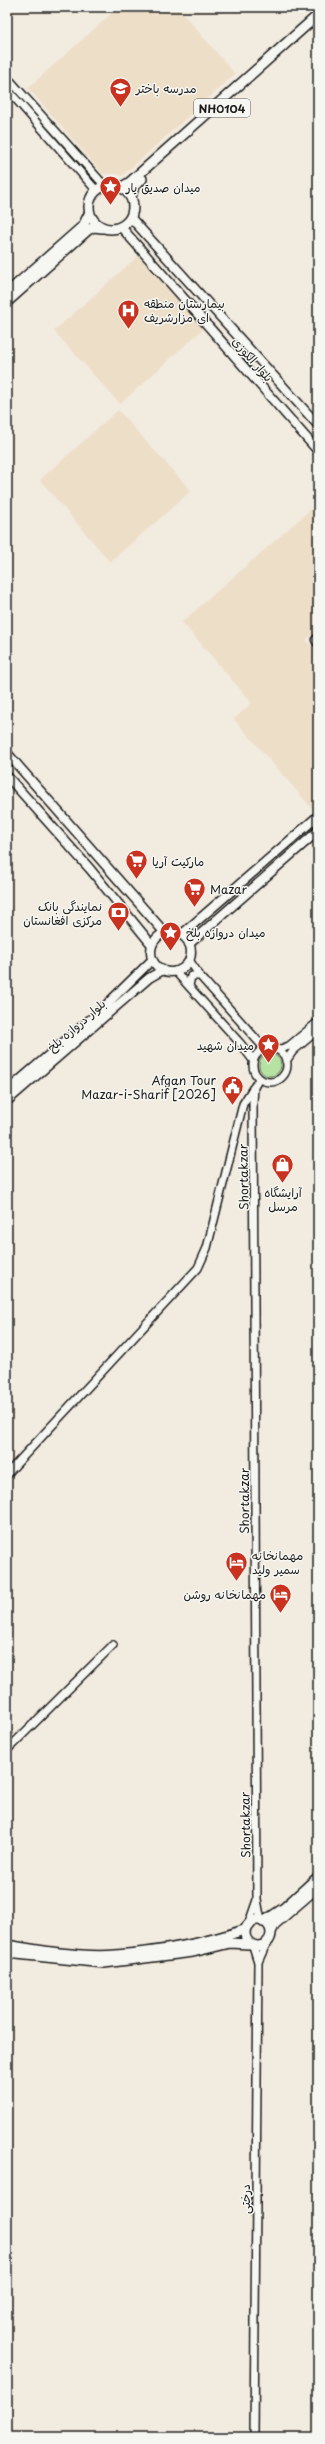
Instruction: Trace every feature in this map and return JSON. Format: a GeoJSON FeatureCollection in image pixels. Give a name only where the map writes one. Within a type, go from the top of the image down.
{"type":"FeatureCollection","features":[{"type":"Feature","properties":{"kind":"highway","name":"NH0104"},"geometry":{"type":"LineString","coordinates":[[122,187],[130,182],[318,15]]}},
{"type":"Feature","properties":{"kind":"highway","name":"NH0104"},"geometry":{"type":"LineString","coordinates":[[131,218],[133,210],[132,198],[134,186],[318,22]]}},
{"type":"Feature","properties":{"kind":"highway"},"geometry":{"type":"LineString","coordinates":[[102,228],[90,214],[89,201],[96,190],[104,185],[122,187],[132,198]]}},
{"type":"Feature","properties":{"kind":"highway"},"geometry":{"type":"LineString","coordinates":[[7,293],[83,226],[90,214]]}},
{"type":"Feature","properties":{"kind":"highway"},"geometry":{"type":"LineString","coordinates":[[7,302],[88,230],[94,227],[115,229],[121,227],[131,218]]}},
{"type":"Feature","properties":{"kind":"highway"},"geometry":{"type":"LineString","coordinates":[[7,1946],[42,1952],[115,1956],[206,1941],[247,1927],[273,1915],[318,1878]]}},
{"type":"Feature","properties":{"kind":"highway"},"geometry":{"type":"LineString","coordinates":[[7,1954],[104,1963],[193,1952],[230,1944],[266,1944],[275,1924],[318,1887]]}},
{"type":"Feature","properties":{"kind":"highway"},"geometry":{"type":"LineString","coordinates":[[262,1921],[272,1932]]}},
{"type":"Feature","properties":{"kind":"highway"},"geometry":{"type":"LineString","coordinates":[[247,1927],[246,1940],[251,1945]]}},
{"type":"Feature","properties":{"kind":"main road","name":"بلوار الکوزی"},"geometry":{"type":"LineString","coordinates":[[131,218],[318,425]]}},
{"type":"Feature","properties":{"kind":"main road","name":"بلوار الکوزی"},"geometry":{"type":"LineString","coordinates":[[121,227],[318,451]]}},
{"type":"Feature","properties":{"kind":"main road"},"geometry":{"type":"LineString","coordinates":[[318,638],[316,640],[318,643]]}},
{"type":"Feature","properties":{"kind":"main road"},"geometry":{"type":"LineString","coordinates":[[7,753],[165,933]]}},
{"type":"Feature","properties":{"kind":"main road"},"geometry":{"type":"LineString","coordinates":[[7,776],[90,869],[152,946]]}},
{"type":"Feature","properties":{"kind":"main road"},"geometry":{"type":"LineString","coordinates":[[181,935],[318,816]]}},
{"type":"Feature","properties":{"kind":"main road"},"geometry":{"type":"LineString","coordinates":[[189,944],[318,831]]}},
{"type":"Feature","properties":{"kind":"main road"},"geometry":{"type":"LineString","coordinates":[[165,933],[181,935],[189,944],[189,960],[186,965],[175,971],[163,970],[152,960],[152,946],[157,937],[165,933]]}},
{"type":"Feature","properties":{"kind":"main road","name":"بلوار دروازه بلخ"},"geometry":{"type":"LineString","coordinates":[[7,1092],[100,1011],[152,960]]}},
{"type":"Feature","properties":{"kind":"main road","name":"بلوار دروازه بلخ"},"geometry":{"type":"LineString","coordinates":[[7,1101],[143,982],[163,970]]}},
{"type":"Feature","properties":{"kind":"street"},"geometry":{"type":"LineString","coordinates":[[7,77],[104,185]]}},
{"type":"Feature","properties":{"kind":"street"},"geometry":{"type":"LineString","coordinates":[[7,89],[96,190]]}},
{"type":"Feature","properties":{"kind":"street"},"geometry":{"type":"LineString","coordinates":[[189,960],[200,976],[266,1049]]}},
{"type":"Feature","properties":{"kind":"street"},"geometry":{"type":"LineString","coordinates":[[175,971],[240,1043],[253,1060]]}},
{"type":"Feature","properties":{"kind":"street"},"geometry":{"type":"LineString","coordinates":[[189,986],[190,976],[200,976]]}},
{"type":"Feature","properties":{"kind":"street"},"geometry":{"type":"LineString","coordinates":[[318,1022],[289,1046],[278,1050],[266,1049],[260,1051],[253,1060],[252,1067],[259,1079],[268,1082],[278,1080],[285,1073],[286,1062],[293,1051],[318,1030]]}},
{"type":"Feature","properties":{"kind":"street"},"geometry":{"type":"LineString","coordinates":[[240,1043],[249,1042],[252,1034]]}},
{"type":"Feature","properties":{"kind":"street"},"geometry":{"type":"LineString","coordinates":[[278,1050],[286,1062]]}},
{"type":"Feature","properties":{"kind":"street","name":"Shortakzar"},"geometry":{"type":"LineString","coordinates":[[247,1927],[258,1903],[254,1088],[259,1079]]}},
{"type":"Feature","properties":{"kind":"street"},"geometry":{"type":"LineString","coordinates":[[7,1474],[198,1268],[207,1248],[243,1104],[254,1088]]}},
{"type":"Feature","properties":{"kind":"street"},"geometry":{"type":"LineString","coordinates":[[7,1750],[113,1644]]}},
{"type":"Feature","properties":{"kind":"street"},"geometry":{"type":"LineString","coordinates":[[258,1903],[265,1913],[273,1915]]}},
{"type":"Feature","properties":{"kind":"street"},"geometry":{"type":"LineString","coordinates":[[258,1903],[262,1921]]}},
{"type":"Feature","properties":{"kind":"street"},"geometry":{"type":"LineString","coordinates":[[258,1962],[266,1944]]}},
{"type":"Feature","properties":{"kind":"street"},"geometry":{"type":"LineString","coordinates":[[251,1945],[258,1962]]}},
{"type":"Feature","properties":{"kind":"street","name":"درختی"},"geometry":{"type":"LineString","coordinates":[[254,2437],[258,1962]]}},
{"type":"Feature","properties":{"kind":"shaded area","name":"مدرسه باختر"},"geometry":{"type":"Polygon","coordinates":[[[119,7],[177,7],[235,74],[122,176],[117,174],[103,174],[28,88],[119,7]]]}},
{"type":"Feature","properties":{"kind":"shaded area","name":"بیمارستان منطقه ای مزارشریف"},"geometry":{"type":"Polygon","coordinates":[[[138,256],[204,328],[120,404],[54,331],[138,256]]]}},
{"type":"Feature","properties":{"kind":"shaded area"},"geometry":{"type":"Polygon","coordinates":[[[118,410],[191,491],[110,562],[40,480],[118,410]]]}},
{"type":"Feature","properties":{"kind":"shaded area"},"geometry":{"type":"Polygon","coordinates":[[[318,503],[318,629],[306,640],[318,653],[318,815],[234,719],[252,703],[182,622],[318,503]]]}},
{"type":"Feature","properties":{"kind":"green space"},"geometry":{"type":"Polygon","coordinates":[[[270,1054],[278,1057],[281,1065],[278,1073],[270,1076],[262,1073],[259,1065],[262,1057],[270,1054]]]}},
{"type":"Feature","properties":{"kind":"place","name":"مدرسه باختر"},"geometry":{"type":"Point","coordinates":[121,108]}},
{"type":"Feature","properties":{"kind":"place","name":"میدان صدیق یار"},"geometry":{"type":"Point","coordinates":[110,206]}},
{"type":"Feature","properties":{"kind":"place","name":"بیمارستان منطقه ای مزارشریف"},"geometry":{"type":"Point","coordinates":[129,330]}},
{"type":"Feature","properties":{"kind":"place","name":"مارکیت آریا"},"geometry":{"type":"Point","coordinates":[136,880]}},
{"type":"Feature","properties":{"kind":"place","name":"Mazar"},"geometry":{"type":"Point","coordinates":[194,908]}},
{"type":"Feature","properties":{"kind":"place","name":"نمایندگی بانک مرکزی افغانستان"},"geometry":{"type":"Point","coordinates":[118,932]}},
{"type":"Feature","properties":{"kind":"place","name":"میدان دروازه بلخ"},"geometry":{"type":"Point","coordinates":[170,952]}},
{"type":"Feature","properties":{"kind":"place","name":"میدان شهید"},"geometry":{"type":"Point","coordinates":[269,1064]}},
{"type":"Feature","properties":{"kind":"place","name":"Afgan Tour Mazar-i-Sharif [2026]"},"geometry":{"type":"Point","coordinates":[232,1106]}},
{"type":"Feature","properties":{"kind":"place","name":"آرایشگاه مرسل"},"geometry":{"type":"Point","coordinates":[283,1184]}},
{"type":"Feature","properties":{"kind":"place","name":"مهمانخانه سمیر ولید"},"geometry":{"type":"Point","coordinates":[237,1582]}},
{"type":"Feature","properties":{"kind":"place","name":"مهمانخانه روشن"},"geometry":{"type":"Point","coordinates":[281,1614]}}]}
